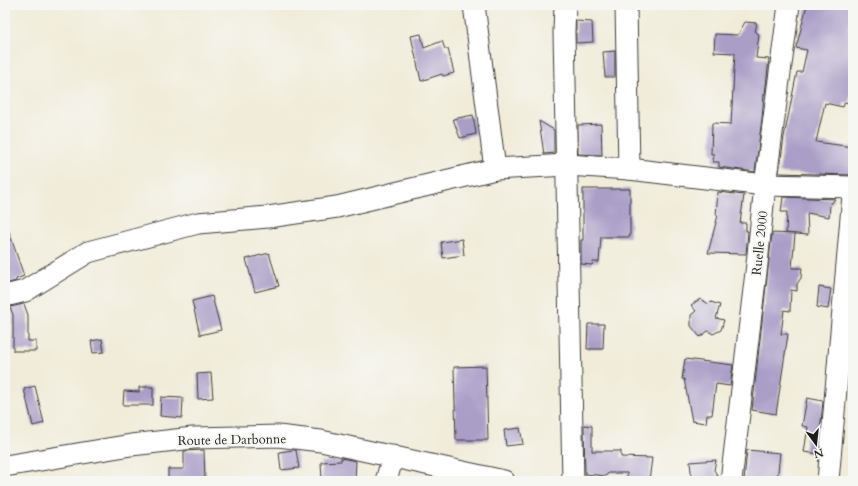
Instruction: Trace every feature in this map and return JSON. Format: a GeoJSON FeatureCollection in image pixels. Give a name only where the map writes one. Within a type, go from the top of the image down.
{"type":"FeatureCollection","features":[{"type":"Feature","properties":{"kind":"street"},"geometry":{"type":"LineString","coordinates":[[474,5],[495,169]]}},
{"type":"Feature","properties":{"kind":"street"},"geometry":{"type":"LineString","coordinates":[[565,5],[564,32],[573,481]]}},
{"type":"Feature","properties":{"kind":"street"},"geometry":{"type":"LineString","coordinates":[[626,5],[629,170]]}},
{"type":"Feature","properties":{"kind":"street","name":"Ruelle 2000"},"geometry":{"type":"LineString","coordinates":[[730,481],[756,272],[765,185],[789,5]]}},
{"type":"Feature","properties":{"kind":"street"},"geometry":{"type":"LineString","coordinates":[[5,296],[25,291],[88,252],[198,223],[268,217],[337,207],[495,169],[567,165],[629,170],[765,185],[853,187]]}},
{"type":"Feature","properties":{"kind":"street"},"geometry":{"type":"LineString","coordinates":[[828,481],[852,207]]}},
{"type":"Feature","properties":{"kind":"street","name":"Route de Darbonne"},"geometry":{"type":"LineString","coordinates":[[5,466],[131,445],[193,438],[278,436],[321,441],[504,481]]}},
{"type":"Feature","properties":{"kind":"street"},"geometry":{"type":"LineString","coordinates":[[386,481],[393,456]]}},
{"type":"Feature","properties":{"kind":"building"},"geometry":{"type":"Polygon","coordinates":[[[807,5],[845,5],[853,7],[848,29],[853,30],[853,86],[849,103],[845,102],[843,107],[825,103],[816,142],[853,147],[853,163],[850,175],[779,173],[784,137],[797,72],[802,72],[807,50],[796,48],[807,5]]]}},
{"type":"Feature","properties":{"kind":"building"},"geometry":{"type":"Polygon","coordinates":[[[576,21],[592,22],[593,42],[576,43],[576,21]]]}},
{"type":"Feature","properties":{"kind":"building"},"geometry":{"type":"Polygon","coordinates":[[[745,22],[757,23],[755,32],[759,34],[756,58],[769,59],[755,172],[719,167],[719,162],[713,162],[714,154],[711,154],[712,123],[731,124],[735,53],[714,52],[715,34],[738,35],[745,22]]]}},
{"type":"Feature","properties":{"kind":"building"},"geometry":{"type":"Polygon","coordinates":[[[421,34],[424,48],[442,41],[445,49],[448,49],[454,73],[443,76],[442,74],[421,81],[411,36],[421,34]]]}},
{"type":"Feature","properties":{"kind":"building"},"geometry":{"type":"Polygon","coordinates":[[[615,51],[615,77],[605,77],[603,52],[615,51]]]}},
{"type":"Feature","properties":{"kind":"building"},"geometry":{"type":"Polygon","coordinates":[[[473,115],[476,134],[460,138],[453,119],[473,115]]]}},
{"type":"Feature","properties":{"kind":"building"},"geometry":{"type":"Polygon","coordinates":[[[539,121],[554,130],[554,153],[544,154],[539,121]]]}},
{"type":"Feature","properties":{"kind":"building"},"geometry":{"type":"Polygon","coordinates":[[[601,124],[602,155],[578,154],[578,125],[601,124]]]}},
{"type":"Feature","properties":{"kind":"building"},"geometry":{"type":"Polygon","coordinates":[[[583,189],[630,189],[630,237],[601,237],[599,262],[593,262],[592,265],[581,264],[581,240],[583,240],[583,189]]]}},
{"type":"Feature","properties":{"kind":"building"},"geometry":{"type":"Polygon","coordinates":[[[718,192],[744,195],[740,223],[746,223],[746,231],[748,231],[746,254],[708,253],[718,215],[716,215],[718,192]]]}},
{"type":"Feature","properties":{"kind":"building"},"geometry":{"type":"Polygon","coordinates":[[[783,197],[835,199],[830,205],[829,217],[807,213],[808,235],[786,233],[787,212],[781,212],[783,197]]]}},
{"type":"Feature","properties":{"kind":"building"},"geometry":{"type":"Polygon","coordinates":[[[7,226],[24,276],[16,279],[16,281],[5,284],[5,227],[7,226]]]}},
{"type":"Feature","properties":{"kind":"building"},"geometry":{"type":"Polygon","coordinates":[[[772,233],[795,234],[792,268],[802,268],[801,278],[797,284],[797,291],[791,290],[790,311],[784,310],[781,334],[788,334],[776,414],[752,410],[772,233]]]}},
{"type":"Feature","properties":{"kind":"building"},"geometry":{"type":"Polygon","coordinates":[[[462,239],[464,255],[443,258],[441,242],[462,239]]]}},
{"type":"Feature","properties":{"kind":"building"},"geometry":{"type":"Polygon","coordinates":[[[269,253],[279,286],[255,292],[246,259],[269,253]]]}},
{"type":"Feature","properties":{"kind":"building"},"geometry":{"type":"Polygon","coordinates":[[[819,287],[831,289],[828,309],[817,307],[819,287]]]}},
{"type":"Feature","properties":{"kind":"building"},"geometry":{"type":"Polygon","coordinates":[[[212,296],[221,330],[200,335],[192,301],[212,296]]]}},
{"type":"Feature","properties":{"kind":"building"},"geometry":{"type":"Polygon","coordinates":[[[700,299],[709,304],[711,302],[720,305],[716,318],[724,320],[721,330],[713,334],[708,331],[700,337],[691,326],[691,315],[696,311],[691,305],[700,299]]]}},
{"type":"Feature","properties":{"kind":"building"},"geometry":{"type":"Polygon","coordinates":[[[24,304],[28,315],[28,341],[36,341],[36,351],[13,351],[13,315],[10,307],[24,304]]]}},
{"type":"Feature","properties":{"kind":"building"},"geometry":{"type":"Polygon","coordinates":[[[588,324],[604,324],[603,349],[587,349],[588,324]]]}},
{"type":"Feature","properties":{"kind":"building"},"geometry":{"type":"Polygon","coordinates":[[[102,339],[104,352],[93,353],[91,341],[102,339]]]}},
{"type":"Feature","properties":{"kind":"building"},"geometry":{"type":"Polygon","coordinates":[[[685,359],[733,365],[730,386],[716,384],[712,415],[707,415],[706,423],[692,421],[684,379],[682,379],[685,359]]]}},
{"type":"Feature","properties":{"kind":"building"},"geometry":{"type":"Polygon","coordinates":[[[486,366],[488,440],[456,440],[454,367],[486,366]]]}},
{"type":"Feature","properties":{"kind":"building"},"geometry":{"type":"Polygon","coordinates":[[[211,373],[213,398],[198,399],[197,374],[211,373]]]}},
{"type":"Feature","properties":{"kind":"building"},"geometry":{"type":"Polygon","coordinates":[[[35,386],[44,423],[33,426],[24,389],[35,386]]]}},
{"type":"Feature","properties":{"kind":"building"},"geometry":{"type":"Polygon","coordinates":[[[139,387],[153,387],[153,405],[123,405],[124,391],[139,392],[139,387]]]}},
{"type":"Feature","properties":{"kind":"building"},"geometry":{"type":"Polygon","coordinates":[[[161,397],[183,398],[182,418],[160,416],[161,397]]]}},
{"type":"Feature","properties":{"kind":"building"},"geometry":{"type":"Polygon","coordinates":[[[807,398],[823,401],[818,454],[804,452],[808,427],[802,426],[807,398]]]}},
{"type":"Feature","properties":{"kind":"building"},"geometry":{"type":"Polygon","coordinates":[[[584,425],[592,426],[592,451],[621,451],[621,457],[652,458],[649,481],[627,481],[627,473],[608,473],[606,476],[585,474],[584,425]]]}},
{"type":"Feature","properties":{"kind":"building"},"geometry":{"type":"Polygon","coordinates":[[[520,428],[523,444],[506,446],[504,430],[520,428]]]}},
{"type":"Feature","properties":{"kind":"building"},"geometry":{"type":"Polygon","coordinates":[[[204,450],[205,481],[168,481],[168,469],[184,469],[184,451],[204,450]]]}},
{"type":"Feature","properties":{"kind":"building"},"geometry":{"type":"Polygon","coordinates":[[[296,450],[299,468],[281,470],[279,452],[296,450]]]}},
{"type":"Feature","properties":{"kind":"building"},"geometry":{"type":"Polygon","coordinates":[[[747,450],[780,453],[777,481],[744,481],[747,450]]]}},
{"type":"Feature","properties":{"kind":"building"},"geometry":{"type":"Polygon","coordinates":[[[341,458],[356,461],[355,481],[322,481],[321,462],[341,461],[341,458]]]}},
{"type":"Feature","properties":{"kind":"building"},"geometry":{"type":"Polygon","coordinates":[[[716,460],[714,470],[719,478],[719,481],[692,481],[690,462],[716,460]]]}}]}
